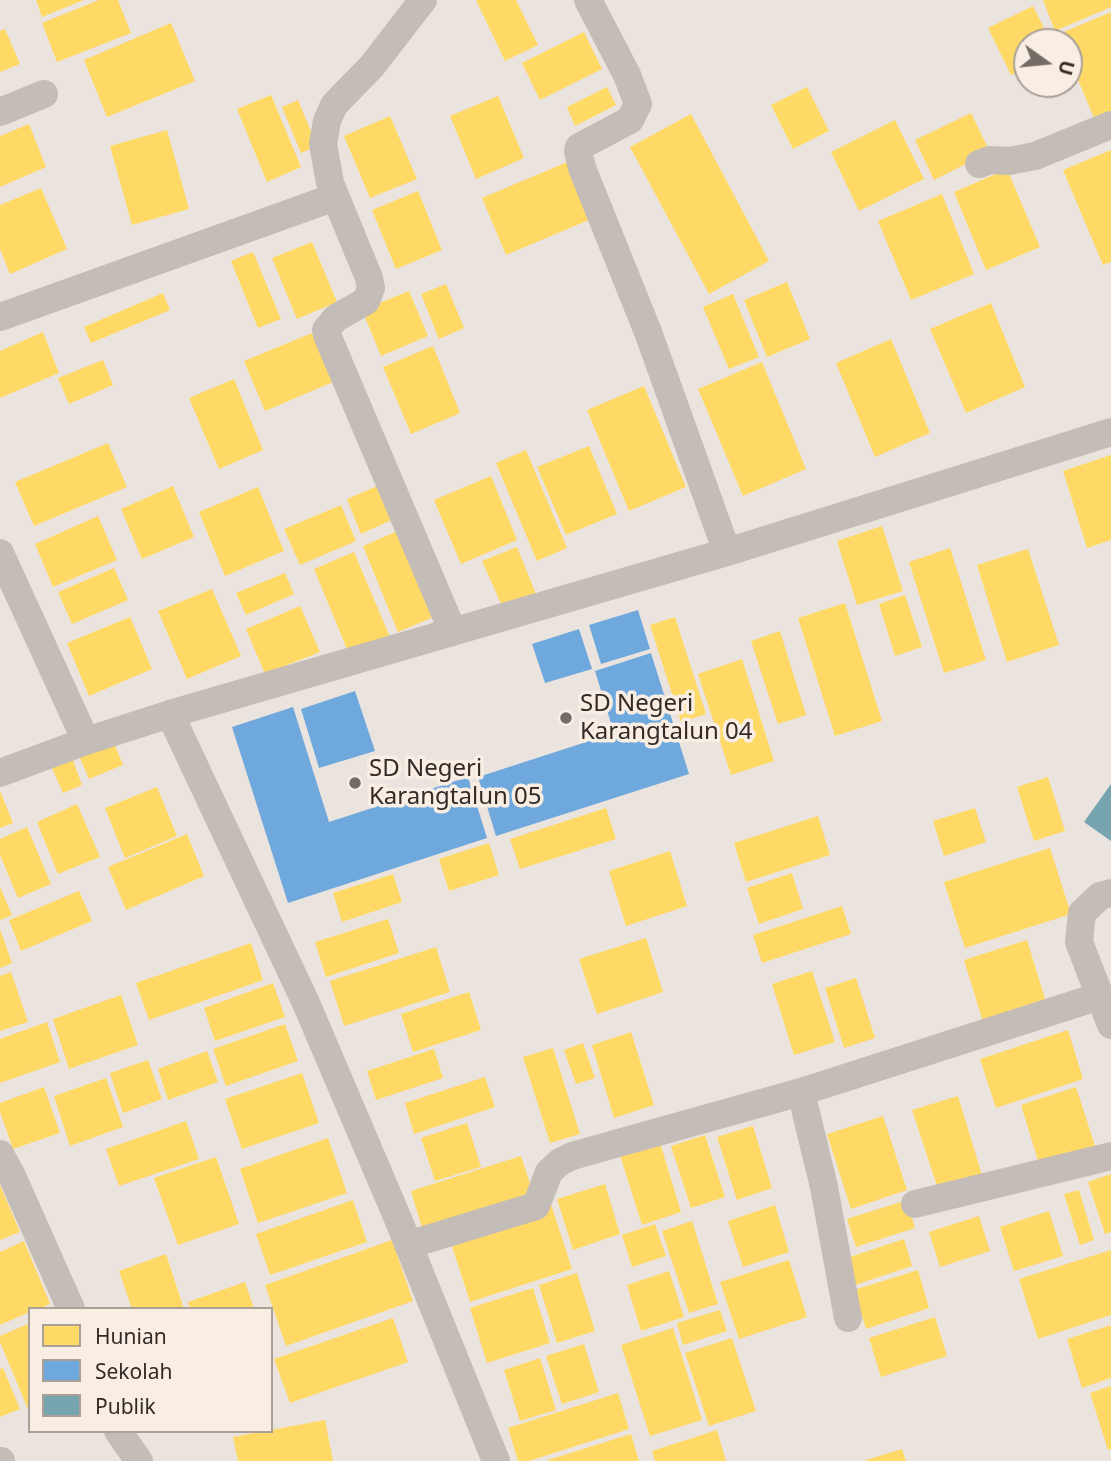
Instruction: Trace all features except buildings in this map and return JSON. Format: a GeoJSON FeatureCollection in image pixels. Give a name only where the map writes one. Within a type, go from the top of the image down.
{"type":"FeatureCollection","features":[{"type":"Feature","properties":{"kind":"street"},"geometry":{"type":"LineString","coordinates":[[423,0],[372,66],[334,105],[327,121],[323,144],[330,183],[371,288],[366,301],[336,318],[326,330],[453,632]]}},
{"type":"Feature","properties":{"kind":"street"},"geometry":{"type":"LineString","coordinates":[[588,0],[627,75],[638,104],[631,120],[579,147],[582,168],[648,332],[727,552]]}},
{"type":"Feature","properties":{"kind":"street"},"geometry":{"type":"LineString","coordinates":[[0,112],[44,94]]}},
{"type":"Feature","properties":{"kind":"street"},"geometry":{"type":"LineString","coordinates":[[979,164],[1035,156],[1111,125]]}},
{"type":"Feature","properties":{"kind":"street"},"geometry":{"type":"LineString","coordinates":[[0,317],[335,197]]}},
{"type":"Feature","properties":{"kind":"street"},"geometry":{"type":"LineString","coordinates":[[0,773],[170,714],[727,552],[1111,432]]}},
{"type":"Feature","properties":{"kind":"street"},"geometry":{"type":"LineString","coordinates":[[0,553],[86,741]]}},
{"type":"Feature","properties":{"kind":"street"},"geometry":{"type":"LineString","coordinates":[[170,714],[306,1003],[496,1461]]}},
{"type":"Feature","properties":{"kind":"street"},"geometry":{"type":"LineString","coordinates":[[1111,893],[1100,896],[1082,913],[1079,942],[1111,1025]]}},
{"type":"Feature","properties":{"kind":"street"},"geometry":{"type":"LineString","coordinates":[[408,1245],[536,1206],[550,1172],[560,1162],[572,1156],[801,1093],[1100,996]]}},
{"type":"Feature","properties":{"kind":"street"},"geometry":{"type":"LineString","coordinates":[[801,1093],[824,1187],[848,1318]]}},
{"type":"Feature","properties":{"kind":"street"},"geometry":{"type":"LineString","coordinates":[[0,1154],[70,1307]]}},
{"type":"Feature","properties":{"kind":"street"},"geometry":{"type":"LineString","coordinates":[[915,1204],[1111,1156]]}},
{"type":"Feature","properties":{"kind":"street"},"geometry":{"type":"LineString","coordinates":[[119,1433],[139,1461]]}},
{"type":"Feature","properties":{"kind":"place","name":"SD Negeri Karangtalun 04"},"geometry":{"type":"Point","coordinates":[566,718]}},
{"type":"Feature","properties":{"kind":"place","name":"SD Negeri Karangtalun 05"},"geometry":{"type":"Point","coordinates":[355,783]}}]}
